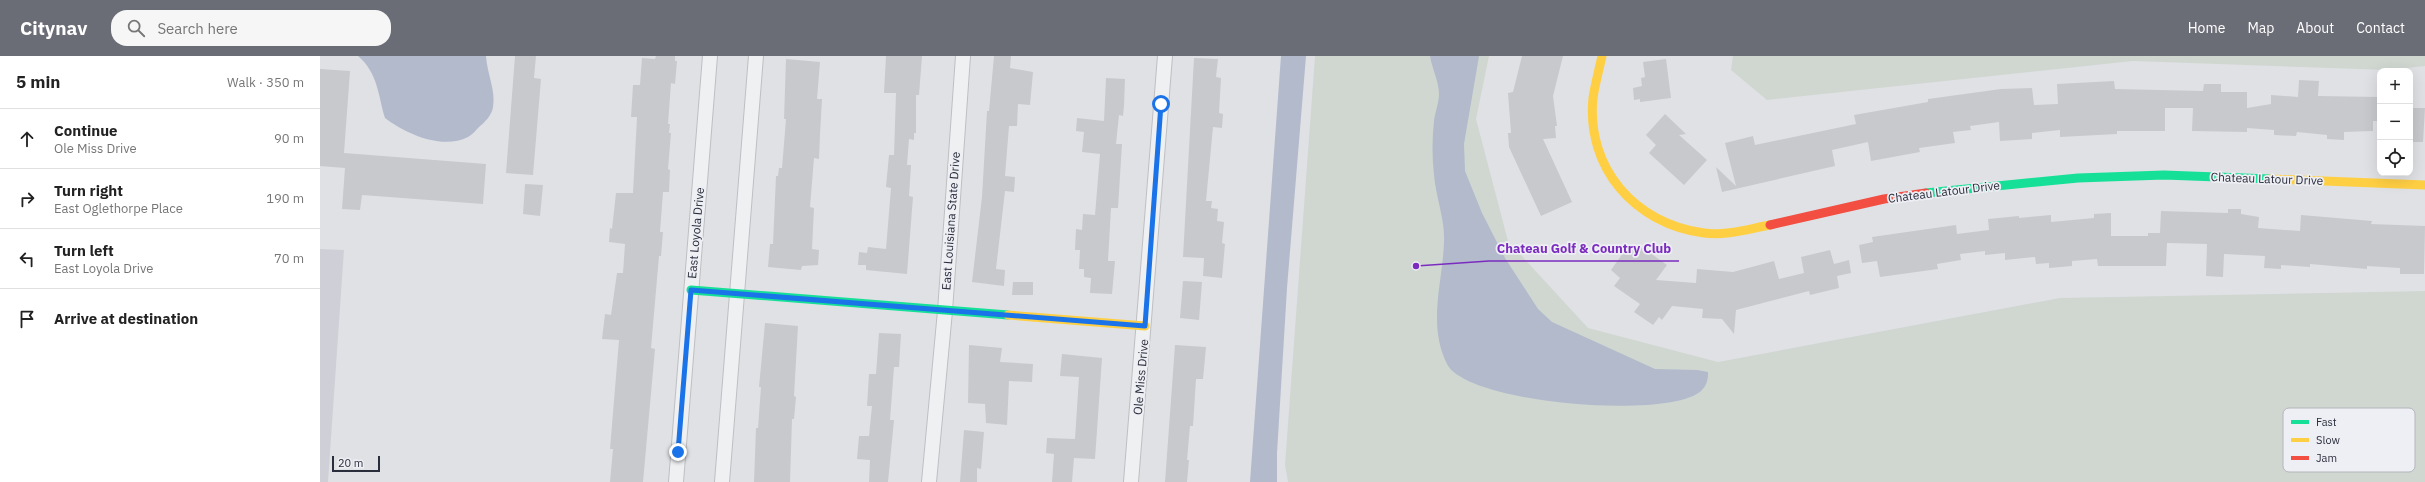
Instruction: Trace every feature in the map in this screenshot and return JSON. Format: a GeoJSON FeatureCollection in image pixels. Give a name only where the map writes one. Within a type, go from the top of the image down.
{"type":"FeatureCollection","features":[{"type":"Feature","properties":{"kind":"street","name":"East Loyola Drive"},"geometry":{"type":"LineString","coordinates":[[676,482],[710,56]]}},
{"type":"Feature","properties":{"kind":"street"},"geometry":{"type":"LineString","coordinates":[[722,482],[756,56]]}},
{"type":"Feature","properties":{"kind":"street","name":"East Louisiana State Drive"},"geometry":{"type":"LineString","coordinates":[[929,482],[945,311],[963,56]]}},
{"type":"Feature","properties":{"kind":"street","name":"Ole Miss Drive"},"geometry":{"type":"LineString","coordinates":[[1131,482],[1145,326],[1165,56]]}},
{"type":"Feature","properties":{"kind":"street","name":"Chateau Latour Drive"},"geometry":{"type":"LineString","coordinates":[[1602,56],[1593,98],[1594,126],[1600,155],[1617,186],[1637,207],[1674,227],[1705,233],[1737,232],[1884,200],[1967,188],[2078,178],[2164,175],[2425,185]]}},
{"type":"Feature","properties":{"kind":"street"},"geometry":{"type":"LineString","coordinates":[[691,290],[1145,326]]}},
{"type":"Feature","properties":{"kind":"shaded area"},"geometry":{"type":"Polygon","coordinates":[[[1315,56],[1489,56],[1476,119],[1508,241],[1588,328],[1718,362],[2060,298],[2425,291],[2425,482],[1288,482],[1285,465],[1315,56]]]}},
{"type":"Feature","properties":{"kind":"shaded area"},"geometry":{"type":"Polygon","coordinates":[[[1733,56],[2425,56],[2425,66],[2406,68],[2377,68],[2377,70],[2133,61],[1767,100],[1731,70],[1733,56]]]}},
{"type":"Feature","properties":{"kind":"shaded area"},"geometry":{"type":"Polygon","coordinates":[[[320,249],[344,250],[328,482],[320,482],[320,249]]]}},
{"type":"Feature","properties":{"kind":"water"},"geometry":{"type":"Polygon","coordinates":[[[358,56],[486,56],[494,101],[490,116],[471,135],[458,141],[436,141],[403,130],[385,118],[379,93],[370,70],[358,56]]]}},
{"type":"Feature","properties":{"kind":"water"},"geometry":{"type":"Polygon","coordinates":[[[1281,56],[1306,56],[1287,288],[1277,453],[1277,482],[1250,482],[1281,56]]]}},
{"type":"Feature","properties":{"kind":"water"},"geometry":{"type":"Polygon","coordinates":[[[1430,56],[1479,56],[1464,144],[1465,171],[1482,213],[1505,258],[1538,309],[1552,322],[1655,369],[1697,370],[1708,372],[1707,382],[1701,391],[1682,400],[1651,405],[1612,406],[1570,403],[1528,398],[1491,389],[1462,378],[1447,364],[1441,349],[1437,318],[1444,233],[1433,168],[1433,128],[1439,89],[1430,56]]]}},
{"type":"Feature","properties":{"kind":"building"},"geometry":{"type":"Polygon","coordinates":[[[515,56],[536,56],[534,78],[541,79],[533,175],[506,173],[515,56]]]}},
{"type":"Feature","properties":{"kind":"building"},"geometry":{"type":"Polygon","coordinates":[[[656,56],[675,56],[675,61],[677,61],[675,84],[671,83],[668,124],[670,124],[669,133],[671,133],[668,169],[670,170],[669,192],[663,192],[660,232],[663,232],[661,256],[659,256],[651,348],[655,349],[643,482],[610,482],[613,449],[610,449],[619,340],[602,339],[605,314],[611,315],[617,273],[623,273],[625,244],[609,242],[610,228],[612,229],[616,193],[633,193],[637,117],[631,117],[633,85],[640,85],[642,58],[655,59],[656,56]]]}},
{"type":"Feature","properties":{"kind":"building"},"geometry":{"type":"Polygon","coordinates":[[[886,56],[922,56],[919,95],[916,95],[916,133],[914,133],[914,140],[909,139],[907,165],[911,165],[909,196],[913,197],[907,274],[866,270],[866,265],[858,265],[859,252],[867,253],[868,247],[886,249],[891,188],[886,187],[889,155],[894,155],[896,93],[884,93],[886,56]]]}},
{"type":"Feature","properties":{"kind":"building"},"geometry":{"type":"Polygon","coordinates":[[[994,56],[1011,56],[1010,68],[1033,72],[1030,105],[1018,104],[1017,126],[1009,126],[1005,176],[1015,177],[1014,192],[1005,191],[996,269],[1005,270],[1004,286],[972,282],[982,197],[987,111],[989,111],[994,56]]]}},
{"type":"Feature","properties":{"kind":"building"},"geometry":{"type":"Polygon","coordinates":[[[1522,56],[1563,56],[1553,96],[1557,126],[1555,126],[1556,138],[1543,139],[1572,202],[1541,216],[1509,147],[1508,133],[1511,133],[1508,93],[1513,92],[1522,56]]]}},
{"type":"Feature","properties":{"kind":"building"},"geometry":{"type":"Polygon","coordinates":[[[1194,58],[1218,59],[1216,77],[1221,78],[1219,113],[1223,114],[1222,128],[1213,127],[1206,201],[1212,201],[1211,208],[1218,209],[1217,221],[1224,222],[1222,243],[1225,244],[1222,278],[1203,276],[1204,258],[1183,257],[1194,58]]]}},
{"type":"Feature","properties":{"kind":"building"},"geometry":{"type":"Polygon","coordinates":[[[786,59],[820,62],[817,99],[822,99],[819,159],[814,158],[810,207],[814,208],[812,249],[819,250],[818,265],[802,266],[801,270],[768,267],[770,244],[773,244],[776,176],[778,176],[779,168],[782,168],[786,119],[784,119],[786,59]]]}},
{"type":"Feature","properties":{"kind":"building"},"geometry":{"type":"Polygon","coordinates":[[[1666,59],[1671,98],[1640,102],[1640,99],[1634,100],[1633,88],[1642,86],[1641,78],[1645,77],[1643,62],[1666,59]]]}},
{"type":"Feature","properties":{"kind":"building"},"geometry":{"type":"Polygon","coordinates":[[[320,69],[350,71],[344,153],[486,164],[483,204],[362,195],[360,210],[342,209],[345,168],[320,166],[320,69]]]}},
{"type":"Feature","properties":{"kind":"building"},"geometry":{"type":"Polygon","coordinates":[[[1106,78],[1125,79],[1123,116],[1119,115],[1116,144],[1122,144],[1118,208],[1111,208],[1108,261],[1115,261],[1112,294],[1090,293],[1091,278],[1084,277],[1084,269],[1079,269],[1080,250],[1075,250],[1076,229],[1082,230],[1083,214],[1095,215],[1100,154],[1082,152],[1084,132],[1076,131],[1077,118],[1104,121],[1106,78]]]}},
{"type":"Feature","properties":{"kind":"building"},"geometry":{"type":"Polygon","coordinates":[[[2299,80],[2319,81],[2318,96],[2377,97],[2377,121],[2373,121],[2373,131],[2344,132],[2344,140],[2327,139],[2327,135],[2297,132],[2296,136],[2274,135],[2274,130],[2247,128],[2247,132],[2192,131],[2193,108],[2165,108],[2165,131],[2117,131],[2117,134],[2060,137],[2060,130],[2032,133],[2032,139],[2000,141],[1999,122],[1970,126],[1971,130],[1953,132],[1955,143],[1919,148],[1920,152],[1871,161],[1868,142],[1832,150],[1835,166],[1722,192],[1716,167],[1736,186],[1725,143],[1753,136],[1755,145],[1856,124],[1854,115],[1928,102],[1928,99],[2001,89],[2032,88],[2034,105],[2058,104],[2057,84],[2114,81],[2115,89],[2203,91],[2204,84],[2221,84],[2221,92],[2247,92],[2247,108],[2271,104],[2271,95],[2298,97],[2299,80]]]}},
{"type":"Feature","properties":{"kind":"building"},"geometry":{"type":"Polygon","coordinates":[[[2413,108],[2425,108],[2423,142],[2413,142],[2413,108]]]}},
{"type":"Feature","properties":{"kind":"building"},"geometry":{"type":"Polygon","coordinates":[[[1665,114],[1686,134],[1679,135],[1707,160],[1684,185],[1649,153],[1656,145],[1646,135],[1665,114]]]}},
{"type":"Feature","properties":{"kind":"building"},"geometry":{"type":"Polygon","coordinates":[[[525,184],[543,185],[540,216],[523,214],[525,184]]]}},
{"type":"Feature","properties":{"kind":"building"},"geometry":{"type":"Polygon","coordinates":[[[2228,209],[2241,209],[2241,214],[2259,217],[2258,228],[2300,231],[2301,215],[2372,221],[2371,224],[2425,226],[2424,274],[2400,274],[2400,268],[2367,266],[2367,269],[2310,264],[2310,267],[2281,265],[2281,269],[2264,268],[2265,256],[2224,254],[2223,277],[2206,276],[2207,244],[2167,243],[2166,266],[2098,266],[2097,259],[2072,261],[2072,266],[2049,268],[2049,263],[2036,264],[2035,257],[2005,260],[2005,253],[1985,255],[1985,251],[1960,254],[1961,260],[1937,264],[1938,269],[1880,277],[1877,261],[1862,263],[1859,245],[1873,242],[1872,237],[1956,225],[1957,234],[1989,230],[1988,219],[2051,215],[2051,222],[2094,218],[2094,214],[2111,213],[2111,236],[2148,236],[2148,233],[2160,233],[2161,211],[2228,213],[2228,209]]]}},
{"type":"Feature","properties":{"kind":"building"},"geometry":{"type":"Polygon","coordinates":[[[1628,246],[1638,252],[1642,247],[1667,265],[1656,280],[1696,283],[1697,269],[1733,272],[1774,261],[1779,279],[1804,273],[1801,257],[1830,250],[1834,264],[1849,260],[1851,273],[1837,276],[1839,288],[1810,295],[1809,291],[1736,310],[1734,334],[1722,319],[1702,318],[1703,309],[1672,306],[1662,320],[1659,317],[1653,325],[1634,312],[1640,304],[1614,286],[1620,278],[1611,270],[1628,246]]]}},
{"type":"Feature","properties":{"kind":"building"},"geometry":{"type":"Polygon","coordinates":[[[1183,281],[1202,282],[1199,320],[1180,318],[1183,281]]]}},
{"type":"Feature","properties":{"kind":"building"},"geometry":{"type":"Polygon","coordinates":[[[1013,282],[1033,282],[1033,295],[1012,295],[1013,282]]]}},
{"type":"Feature","properties":{"kind":"building"},"geometry":{"type":"Polygon","coordinates":[[[765,323],[798,326],[794,396],[796,397],[794,419],[792,419],[790,482],[754,482],[756,428],[758,428],[761,387],[759,387],[765,323]]]}},
{"type":"Feature","properties":{"kind":"building"},"geometry":{"type":"Polygon","coordinates":[[[879,333],[901,334],[899,367],[894,367],[890,420],[894,420],[888,482],[869,482],[870,460],[857,459],[859,436],[869,436],[872,406],[867,406],[869,374],[876,374],[879,333]]]}},
{"type":"Feature","properties":{"kind":"building"},"geometry":{"type":"Polygon","coordinates":[[[969,345],[1002,348],[1000,362],[1033,364],[1032,382],[1009,381],[1007,425],[986,423],[985,404],[968,403],[969,345]]]}},
{"type":"Feature","properties":{"kind":"building"},"geometry":{"type":"Polygon","coordinates":[[[1175,345],[1206,347],[1203,379],[1196,379],[1193,426],[1190,426],[1187,460],[1189,460],[1187,482],[1165,482],[1175,345]]]}},
{"type":"Feature","properties":{"kind":"building"},"geometry":{"type":"Polygon","coordinates":[[[1062,354],[1102,358],[1095,459],[1074,458],[1072,482],[1052,482],[1054,454],[1046,453],[1047,438],[1075,439],[1079,377],[1060,376],[1062,354]]]}},
{"type":"Feature","properties":{"kind":"building"},"geometry":{"type":"Polygon","coordinates":[[[964,430],[984,432],[981,469],[977,468],[977,482],[960,482],[964,430]]]}},
{"type":"Feature","properties":{"kind":"traffic: fast"},"geometry":{"type":"LineString","coordinates":[[1926,193],[2078,178],[2164,175],[2270,179]]}},
{"type":"Feature","properties":{"kind":"traffic: fast"},"geometry":{"type":"LineString","coordinates":[[691,290],[1008,315]]}},
{"type":"Feature","properties":{"kind":"traffic: slow"},"geometry":{"type":"LineString","coordinates":[[1602,56],[1593,98],[1593,124],[1598,147],[1607,169],[1620,188],[1637,205],[1657,218],[1679,227],[1704,233],[1720,234],[1770,225]]}},
{"type":"Feature","properties":{"kind":"traffic: slow"},"geometry":{"type":"LineString","coordinates":[[2270,179],[2425,185]]}},
{"type":"Feature","properties":{"kind":"traffic: slow"},"geometry":{"type":"LineString","coordinates":[[1008,315],[1145,326]]}},
{"type":"Feature","properties":{"kind":"traffic: jam"},"geometry":{"type":"LineString","coordinates":[[1770,225],[1884,199],[1926,193]]}},
{"type":"Feature","properties":{"kind":"place","name":"Chateau Golf & Country Club"},"geometry":{"type":"Point","coordinates":[1416,266]}},
{"type":"Feature","properties":{"kind":"route"},"geometry":{"type":"LineString","coordinates":[[678,452],[691,290],[1145,326],[1161,104]]}}]}
